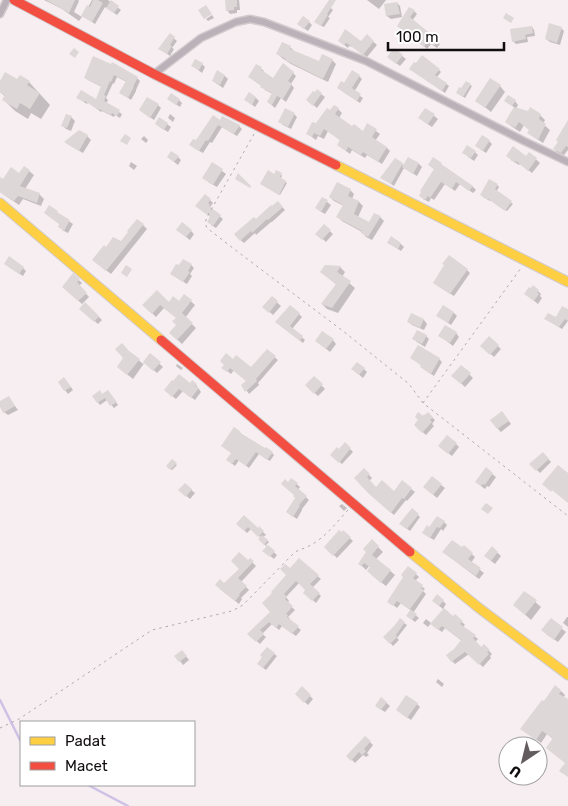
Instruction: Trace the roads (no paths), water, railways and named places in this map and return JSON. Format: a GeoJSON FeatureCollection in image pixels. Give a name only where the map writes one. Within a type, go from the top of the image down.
{"type":"FeatureCollection","features":[{"type":"Feature","properties":{"kind":"street"},"geometry":{"type":"LineString","coordinates":[[0,14],[7,0]]}},
{"type":"Feature","properties":{"kind":"street"},"geometry":{"type":"LineString","coordinates":[[14,0],[154,74],[568,282]]}},
{"type":"Feature","properties":{"kind":"street"},"geometry":{"type":"LineString","coordinates":[[154,74],[201,38],[236,22],[250,19],[264,22],[366,61],[568,162]]}},
{"type":"Feature","properties":{"kind":"street"},"geometry":{"type":"LineString","coordinates":[[0,203],[353,505],[479,608],[568,675]]}},
{"type":"Feature","properties":{"kind":"waterway"},"geometry":{"type":"LineString","coordinates":[[0,700],[20,740]]}},
{"type":"Feature","properties":{"kind":"waterway"},"geometry":{"type":"LineString","coordinates":[[90,786],[128,806]]}}]}
